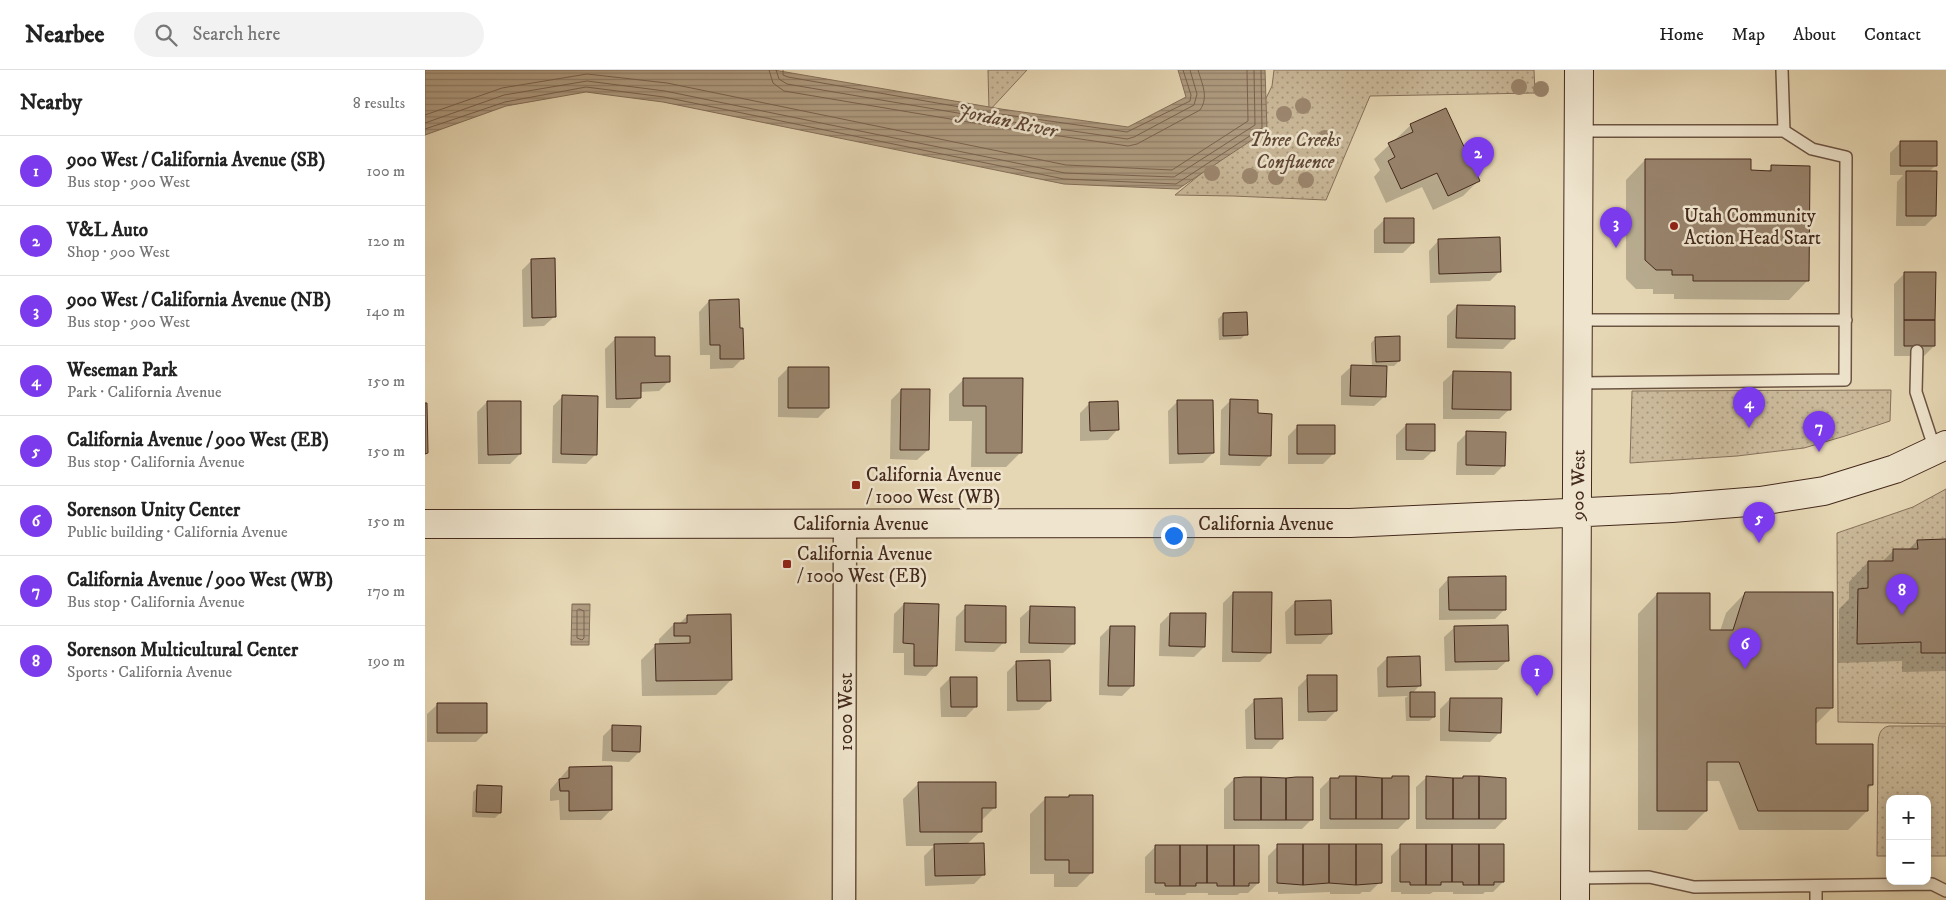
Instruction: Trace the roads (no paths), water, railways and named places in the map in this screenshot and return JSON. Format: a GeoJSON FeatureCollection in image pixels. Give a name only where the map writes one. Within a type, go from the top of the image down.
{"type":"FeatureCollection","features":[{"type":"Feature","properties":{"kind":"main road","name":"900 West"},"geometry":{"type":"LineString","coordinates":[[1576,889],[1579,70]]}},
{"type":"Feature","properties":{"kind":"main road","name":"California Avenue"},"geometry":{"type":"LineString","coordinates":[[425,524],[1350,523],[1576,513],[1731,504],[1790,498],[1857,482],[1895,469],[1941,448]]}},
{"type":"Feature","properties":{"kind":"street","name":"1000 West"},"geometry":{"type":"LineString","coordinates":[[844,900],[845,523]]}},
{"type":"Feature","properties":{"kind":"lane"},"geometry":{"type":"LineString","coordinates":[[1782,70],[1784,131]]}},
{"type":"Feature","properties":{"kind":"lane"},"geometry":{"type":"LineString","coordinates":[[1578,384],[1845,380],[1846,320],[1846,157],[1812,149],[1784,131],[1579,131]]}},
{"type":"Feature","properties":{"kind":"lane"},"geometry":{"type":"LineString","coordinates":[[1578,320],[1846,320]]}},
{"type":"Feature","properties":{"kind":"lane"},"geometry":{"type":"LineString","coordinates":[[1917,351],[1916,392],[1941,448]]}},
{"type":"Feature","properties":{"kind":"lane"},"geometry":{"type":"LineString","coordinates":[[1576,889],[1649,877],[1694,888],[1932,884],[1946,891]]}},
{"type":"Feature","properties":{"kind":"lane"},"geometry":{"type":"LineString","coordinates":[[1816,886],[1817,900]]}},
{"type":"Feature","properties":{"kind":"water","name":"Jordan River"},"geometry":{"type":"Polygon","coordinates":[[[425,70],[774,70],[1001,109],[1128,127],[1186,97],[1178,70],[1265,70],[1267,130],[1178,189],[1064,184],[663,102],[586,92],[506,106],[425,135],[425,70]]]}},
{"type":"Feature","properties":{"kind":"water"},"geometry":{"type":"Polygon","coordinates":[[[572,604],[590,604],[589,645],[571,645],[572,604]]]}},
{"type":"Feature","properties":{"kind":"place","name":"V&L Auto"},"geometry":{"type":"Point","coordinates":[1478,178]}},
{"type":"Feature","properties":{"kind":"place","name":"Utah Community Action Head Start"},"geometry":{"type":"Point","coordinates":[1674,226]}},
{"type":"Feature","properties":{"kind":"place","name":"900 West / California Avenue (NB)"},"geometry":{"type":"Point","coordinates":[1616,248]}},
{"type":"Feature","properties":{"kind":"place","name":"Weseman Park"},"geometry":{"type":"Point","coordinates":[1749,428]}},
{"type":"Feature","properties":{"kind":"place","name":"California Avenue / 900 West (WB)"},"geometry":{"type":"Point","coordinates":[1819,452]}},
{"type":"Feature","properties":{"kind":"place","name":"California Avenue / 1000 West (WB)"},"geometry":{"type":"Point","coordinates":[856,485]}},
{"type":"Feature","properties":{"kind":"place","name":"California Avenue / 900 West (EB)"},"geometry":{"type":"Point","coordinates":[1759,543]}},
{"type":"Feature","properties":{"kind":"place","name":"California Avenue / 1000 West (EB)"},"geometry":{"type":"Point","coordinates":[787,564]}},
{"type":"Feature","properties":{"kind":"place","name":"Sorenson Multicultural Center"},"geometry":{"type":"Point","coordinates":[1902,615]}},
{"type":"Feature","properties":{"kind":"place","name":"Sorenson Unity Center"},"geometry":{"type":"Point","coordinates":[1745,669]}},
{"type":"Feature","properties":{"kind":"place","name":"900 West / California Avenue (SB)"},"geometry":{"type":"Point","coordinates":[1537,696]}},
{"type":"Feature","properties":{"kind":"park label","name":"Three Creeks Confluence"},"geometry":{"type":"Point","coordinates":[1295,150]}}]}
